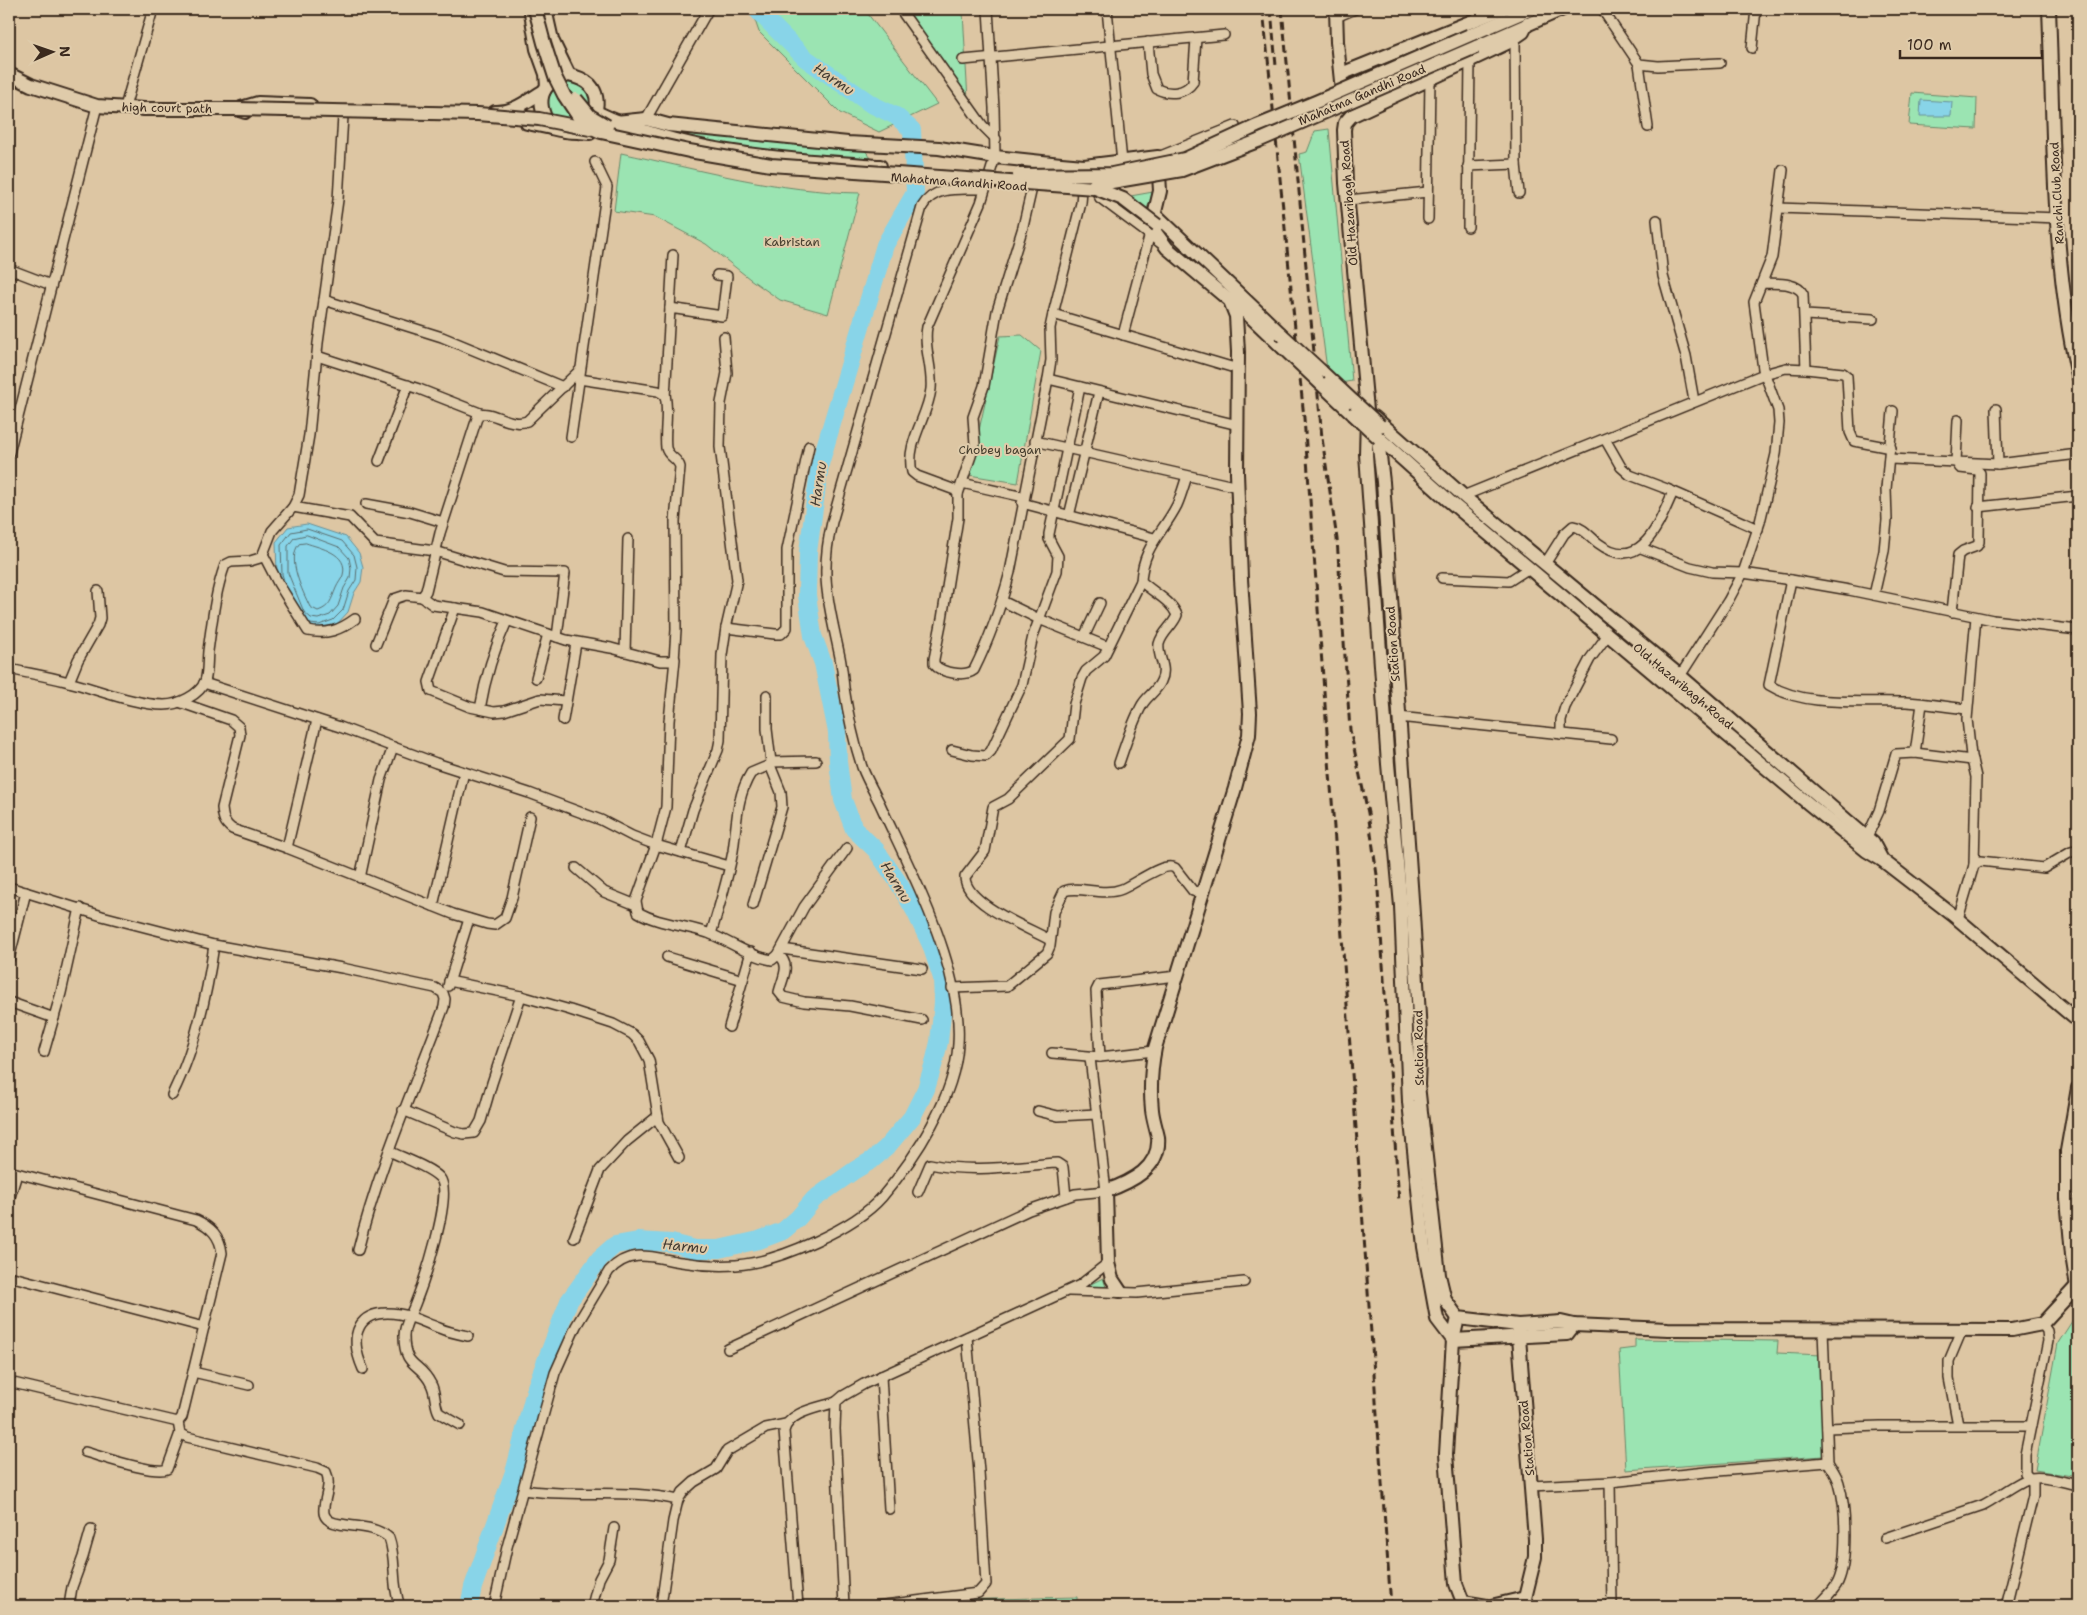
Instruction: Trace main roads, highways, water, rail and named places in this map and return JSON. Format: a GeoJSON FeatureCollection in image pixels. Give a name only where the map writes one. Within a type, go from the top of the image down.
{"type":"FeatureCollection","features":[{"type":"Feature","properties":{"kind":"main road"},"geometry":{"type":"LineString","coordinates":[[531,9],[537,49],[546,74],[545,88],[540,104],[544,117],[551,128]]}},
{"type":"Feature","properties":{"kind":"main road"},"geometry":{"type":"LineString","coordinates":[[535,9],[555,76],[564,95],[580,119],[595,130]]}},
{"type":"Feature","properties":{"kind":"main road"},"geometry":{"type":"LineString","coordinates":[[540,9],[550,44],[565,81],[584,110],[595,120],[604,124],[705,150],[785,163],[964,176],[1097,181],[1119,190],[1145,206],[1157,221],[1282,346],[1321,377]]}},
{"type":"Feature","properties":{"kind":"main road"},"geometry":{"type":"LineString","coordinates":[[544,9],[552,40],[569,75]]}},
{"type":"Feature","properties":{"kind":"main road"},"geometry":{"type":"LineString","coordinates":[[1341,74],[1502,9]]}},
{"type":"Feature","properties":{"kind":"main road","name":"Mahatma Gandhi Road"},"geometry":{"type":"LineString","coordinates":[[565,132],[591,134],[711,159],[776,168],[1012,175],[1112,174],[1185,159],[1257,126],[1470,35],[1526,13],[1563,9]]}},
{"type":"Feature","properties":{"kind":"main road","name":"Ranchi Club Road"},"geometry":{"type":"LineString","coordinates":[[2048,9],[2058,218],[2064,297],[2069,336],[2078,376]]}},
{"type":"Feature","properties":{"kind":"main road"},"geometry":{"type":"LineString","coordinates":[[1336,13],[1345,123]]}},
{"type":"Feature","properties":{"kind":"main road","name":"Mahatma Gandhi Road"},"geometry":{"type":"LineString","coordinates":[[596,112],[642,132],[717,150],[774,159],[1007,187],[1092,186],[1182,170],[1258,142],[1476,47],[1526,13]]}},
{"type":"Feature","properties":{"kind":"main road","name":"Old Hazaribagh Road"},"geometry":{"type":"LineString","coordinates":[[1526,13],[1523,32],[1514,38],[1351,116],[1345,123],[1348,200],[1367,410],[1376,434],[1479,516],[1865,840],[1882,860]]}},
{"type":"Feature","properties":{"kind":"main road","name":"high court path"},"geometry":{"type":"LineString","coordinates":[[9,74],[31,85],[97,106],[236,109]]}},
{"type":"Feature","properties":{"kind":"main road"},"geometry":{"type":"LineString","coordinates":[[569,75],[582,78],[592,87],[597,99],[596,112],[589,124],[578,131],[565,132],[536,124],[472,118],[258,115],[236,109],[258,103],[504,112],[513,110],[557,78],[569,75]]}},
{"type":"Feature","properties":{"kind":"main road"},"geometry":{"type":"LineString","coordinates":[[236,109],[478,114],[539,119],[689,151],[771,165],[1095,188],[1123,199],[1157,221],[1280,333],[1443,501],[1607,636],[1865,854],[1882,860]]}},
{"type":"Feature","properties":{"kind":"main road"},"geometry":{"type":"LineString","coordinates":[[616,122],[646,119],[668,125],[692,128],[848,143],[939,148],[995,157],[1084,166],[1158,157],[1160,191],[1153,220],[1153,229],[1167,248],[1230,301],[1236,316],[1238,487],[1241,579],[1250,713],[1249,735],[1204,893],[1154,1051],[1152,1063],[1152,1109],[1158,1138],[1157,1154],[1152,1165],[1138,1176],[1119,1187],[1106,1191],[1108,1263],[1112,1279],[1120,1291]]}},
{"type":"Feature","properties":{"kind":"main road"},"geometry":{"type":"LineString","coordinates":[[1367,410],[1463,496],[1680,676],[1873,843],[1882,860]]}},
{"type":"Feature","properties":{"kind":"main road"},"geometry":{"type":"LineString","coordinates":[[1376,434],[1416,472],[1809,804],[1867,851],[1882,860],[1958,919],[2078,1020]]}},
{"type":"Feature","properties":{"kind":"main road"},"geometry":{"type":"LineString","coordinates":[[1376,434],[1388,755],[1401,906],[1409,1102],[1424,1247],[1437,1319],[1453,1340]]}},
{"type":"Feature","properties":{"kind":"main road","name":"Station Road"},"geometry":{"type":"LineString","coordinates":[[1376,434],[1418,993],[1420,1033],[1418,1085],[1439,1275],[1445,1300],[1458,1318]]}},
{"type":"Feature","properties":{"kind":"main road"},"geometry":{"type":"LineString","coordinates":[[1487,1606],[1463,1602],[1456,1584],[1446,1454],[1453,1340],[1458,1318],[1518,1331],[1567,1334],[1574,1325],[1668,1329],[2012,1330],[2042,1324],[2077,1290],[2067,1198],[2067,1160],[2071,1122],[2078,1088]]}},
{"type":"Feature","properties":{"kind":"main road"},"geometry":{"type":"LineString","coordinates":[[1453,1340],[1518,1331]]}},
{"type":"Feature","properties":{"kind":"main road","name":"Station Road"},"geometry":{"type":"LineString","coordinates":[[1518,1331],[1535,1539],[1534,1557],[1526,1602]]}},
{"type":"Feature","properties":{"kind":"main road"},"geometry":{"type":"LineString","coordinates":[[1491,1606],[1526,1602]]}},
{"type":"Feature","properties":{"kind":"water"},"geometry":{"type":"Polygon","coordinates":[[[1921,100],[1952,102],[1951,116],[1920,116],[1921,100]]]}},
{"type":"Feature","properties":{"kind":"water"},"geometry":{"type":"Polygon","coordinates":[[[307,524],[346,537],[359,553],[363,567],[361,582],[354,593],[348,612],[337,624],[319,630],[307,628],[295,619],[277,575],[276,542],[288,527],[307,524]]]}},
{"type":"Feature","properties":{"kind":"waterway","name":"Harmu"},"geometry":{"type":"LineString","coordinates":[[469,1606],[473,1587],[515,1469],[536,1387],[569,1301],[600,1258],[615,1245],[638,1241],[671,1243],[694,1249],[719,1249],[759,1240],[783,1231],[798,1218],[814,1199],[872,1160],[886,1148],[912,1117],[926,1089],[939,1042],[943,1003],[942,978],[931,945],[915,911],[898,882],[876,850],[854,829],[843,800],[838,762],[837,732],[823,663],[813,636],[807,595],[808,552],[820,464],[885,245],[915,193],[912,130],[896,116],[871,104],[805,58],[756,9]]}},
{"type":"Feature","properties":{"kind":"railway"},"geometry":{"type":"LineString","coordinates":[[1263,9],[1304,418],[1391,1606]]}},
{"type":"Feature","properties":{"kind":"railway"},"geometry":{"type":"LineString","coordinates":[[1271,9],[1276,66]]}},
{"type":"Feature","properties":{"kind":"railway"},"geometry":{"type":"LineString","coordinates":[[1282,9],[1322,438],[1337,539],[1350,730],[1368,813],[1377,875],[1399,1202]]}},
{"type":"Feature","properties":{"kind":"park label","name":"Kabristan"},"geometry":{"type":"Point","coordinates":[792,242]}},
{"type":"Feature","properties":{"kind":"park label","name":"Chobey bagan"},"geometry":{"type":"Point","coordinates":[1000,450]}}]}
